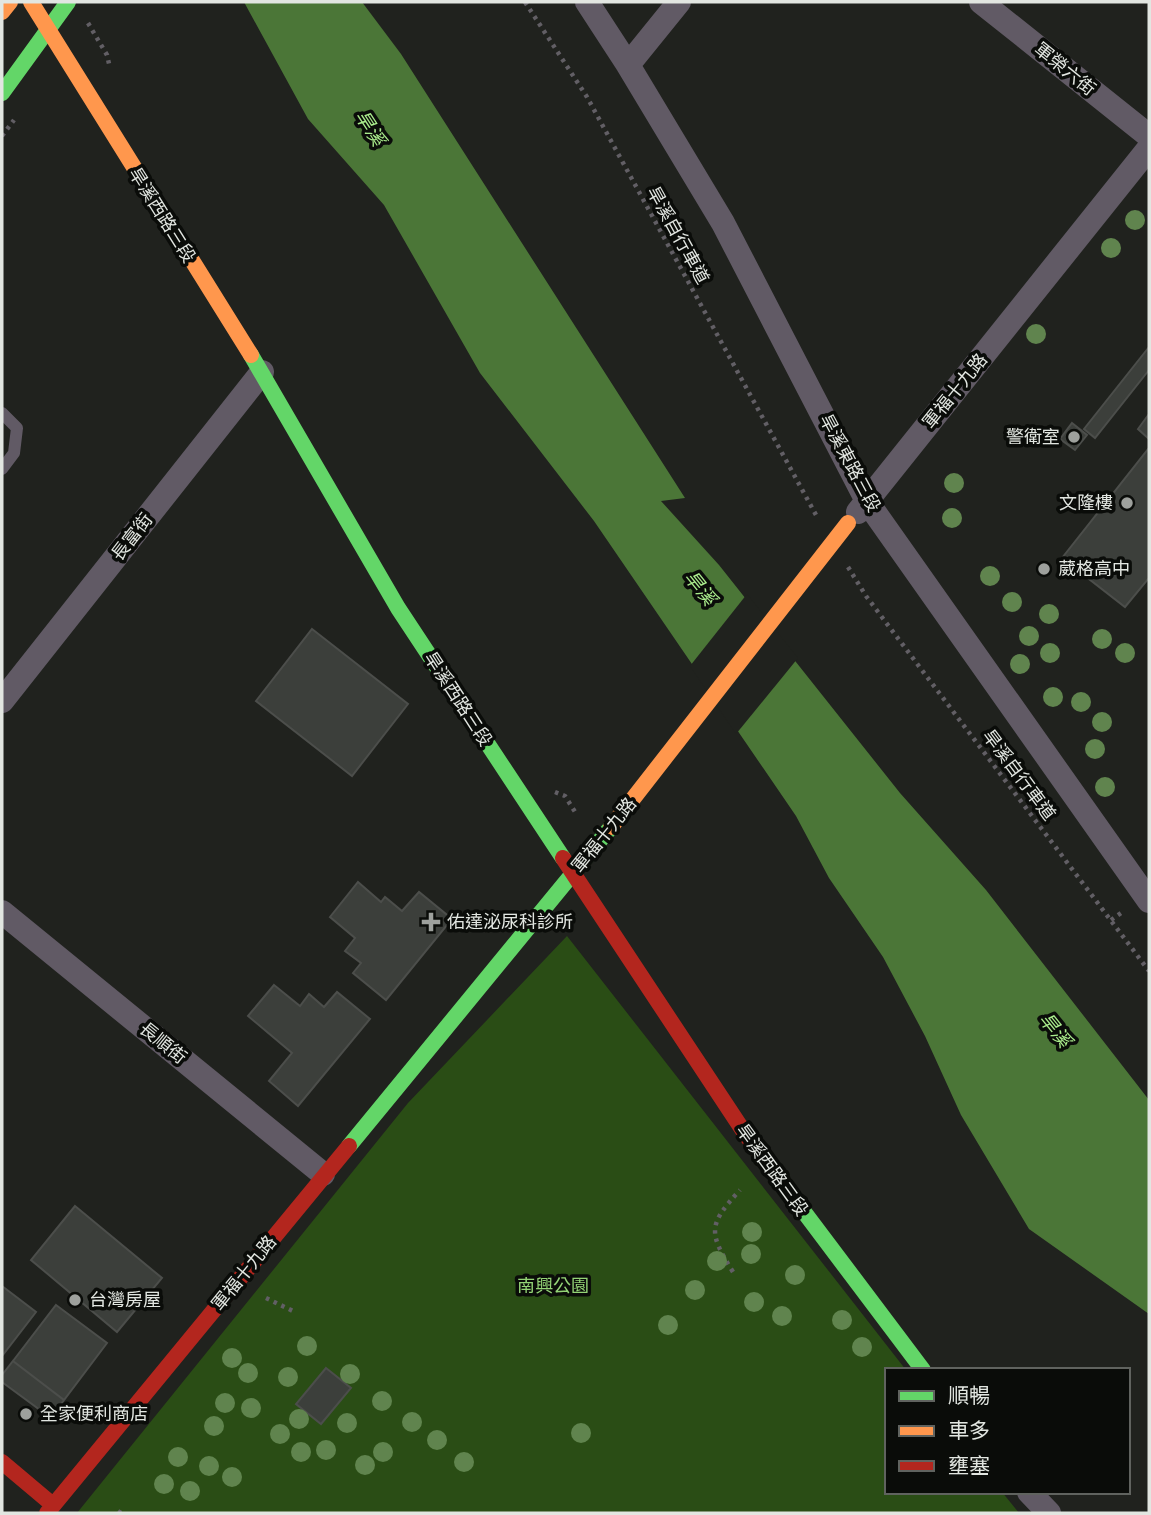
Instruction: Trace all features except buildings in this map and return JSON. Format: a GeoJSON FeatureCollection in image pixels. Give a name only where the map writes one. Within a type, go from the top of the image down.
{"type":"FeatureCollection","features":[{"type":"Feature","properties":{"kind":"street"},"geometry":{"type":"LineString","coordinates":[[2,12],[10,2]]}},
{"type":"Feature","properties":{"kind":"street","name":"旱溪西路三段"},"geometry":{"type":"LineString","coordinates":[[32,2],[262,372],[398,608],[746,1135],[921,1368]]}},
{"type":"Feature","properties":{"kind":"street"},"geometry":{"type":"LineString","coordinates":[[2,93],[68,2]]}},
{"type":"Feature","properties":{"kind":"street","name":"旱溪東路三段"},"geometry":{"type":"LineString","coordinates":[[587,2],[628,65],[771,310],[868,503],[1149,901]]}},
{"type":"Feature","properties":{"kind":"street"},"geometry":{"type":"LineString","coordinates":[[628,65],[679,2]]}},
{"type":"Feature","properties":{"kind":"street","name":"軍榮六街"},"geometry":{"type":"LineString","coordinates":[[981,2],[1149,136]]}},
{"type":"Feature","properties":{"kind":"street","name":"軍福十九路"},"geometry":{"type":"LineString","coordinates":[[50,1509],[611,827],[848,523],[868,503],[1149,148]]}},
{"type":"Feature","properties":{"kind":"street","name":"長富街"},"geometry":{"type":"LineString","coordinates":[[2,701],[262,372]]}},
{"type":"Feature","properties":{"kind":"street","name":"長順街"},"geometry":{"type":"LineString","coordinates":[[2,912],[323,1174]]}},
{"type":"Feature","properties":{"kind":"street"},"geometry":{"type":"LineString","coordinates":[[2,1462],[50,1509]]}},
{"type":"Feature","properties":{"kind":"street"},"geometry":{"type":"LineString","coordinates":[[1031,1494],[1049,1513]]}},
{"type":"Feature","properties":{"kind":"lane"},"geometry":{"type":"LineString","coordinates":[[2,413],[17,428],[15,453],[2,468]]}},
{"type":"Feature","properties":{"kind":"path","name":"旱溪自行車道"},"geometry":{"type":"LineString","coordinates":[[525,2],[587,97],[799,487]]}},
{"type":"Feature","properties":{"kind":"path","name":"旱溪自行車道"},"geometry":{"type":"LineString","coordinates":[[866,596],[1149,971]]}},
{"type":"Feature","properties":{"kind":"path"},"geometry":{"type":"LineString","coordinates":[[1111,920],[1124,911]]}},
{"type":"Feature","properties":{"kind":"path"},"geometry":{"type":"LineString","coordinates":[[733,1272],[713,1236],[714,1224],[740,1190]]}},
{"type":"Feature","properties":{"kind":"path"},"geometry":{"type":"LineString","coordinates":[[266,1298],[295,1312]]}},
{"type":"Feature","properties":{"kind":"green space","name":"南興公園"},"geometry":{"type":"Polygon","coordinates":[[[567,936],[904,1368],[885,1368],[885,1494],[1004,1494],[1019,1513],[77,1513],[408,1103],[567,936]]]}},
{"type":"Feature","properties":{"kind":"water","name":"旱溪"},"geometry":{"type":"Polygon","coordinates":[[[244,2],[362,2],[401,54],[685,498],[661,501],[719,565],[900,793],[986,890],[1149,1100],[1149,1314],[1029,1229],[961,1115],[925,1036],[883,957],[829,878],[796,816],[594,521],[480,373],[384,205],[308,119],[244,2]]]}},
{"type":"Feature","properties":{"kind":"pier"},"geometry":{"type":"Polygon","coordinates":[[[747,594],[798,658],[736,734],[690,666],[747,594]]]}},
{"type":"Feature","properties":{"kind":"traffic: fast"},"geometry":{"type":"LineString","coordinates":[[2,93],[68,2]]}},
{"type":"Feature","properties":{"kind":"traffic: fast"},"geometry":{"type":"LineString","coordinates":[[251,355],[398,608],[563,858]]}},
{"type":"Feature","properties":{"kind":"traffic: fast"},"geometry":{"type":"LineString","coordinates":[[349,1146],[611,827]]}},
{"type":"Feature","properties":{"kind":"traffic: fast"},"geometry":{"type":"LineString","coordinates":[[780,1180],[921,1368]]}},
{"type":"Feature","properties":{"kind":"traffic: slow"},"geometry":{"type":"LineString","coordinates":[[2,12],[10,2]]}},
{"type":"Feature","properties":{"kind":"traffic: slow"},"geometry":{"type":"LineString","coordinates":[[31,2],[251,355]]}},
{"type":"Feature","properties":{"kind":"traffic: slow"},"geometry":{"type":"LineString","coordinates":[[611,827],[848,523]]}},
{"type":"Feature","properties":{"kind":"traffic: jam"},"geometry":{"type":"LineString","coordinates":[[563,858],[746,1135],[780,1180]]}},
{"type":"Feature","properties":{"kind":"traffic: jam"},"geometry":{"type":"LineString","coordinates":[[47,1513],[349,1146]]}},
{"type":"Feature","properties":{"kind":"traffic: jam"},"geometry":{"type":"LineString","coordinates":[[2,1462],[53,1505]]}},
{"type":"Feature","properties":{"kind":"place","name":"警衛室"},"geometry":{"type":"Point","coordinates":[1074,437]}},
{"type":"Feature","properties":{"kind":"place","name":"文隆樓"},"geometry":{"type":"Point","coordinates":[1127,503]}},
{"type":"Feature","properties":{"kind":"place","name":"葳格高中"},"geometry":{"type":"Point","coordinates":[1044,569]}},
{"type":"Feature","properties":{"kind":"place","name":"佑達泌尿科診所"},"geometry":{"type":"Point","coordinates":[431,922]}},
{"type":"Feature","properties":{"kind":"place","name":"台灣房屋"},"geometry":{"type":"Point","coordinates":[75,1300]}},
{"type":"Feature","properties":{"kind":"place","name":"全家便利商店"},"geometry":{"type":"Point","coordinates":[26,1414]}}]}
